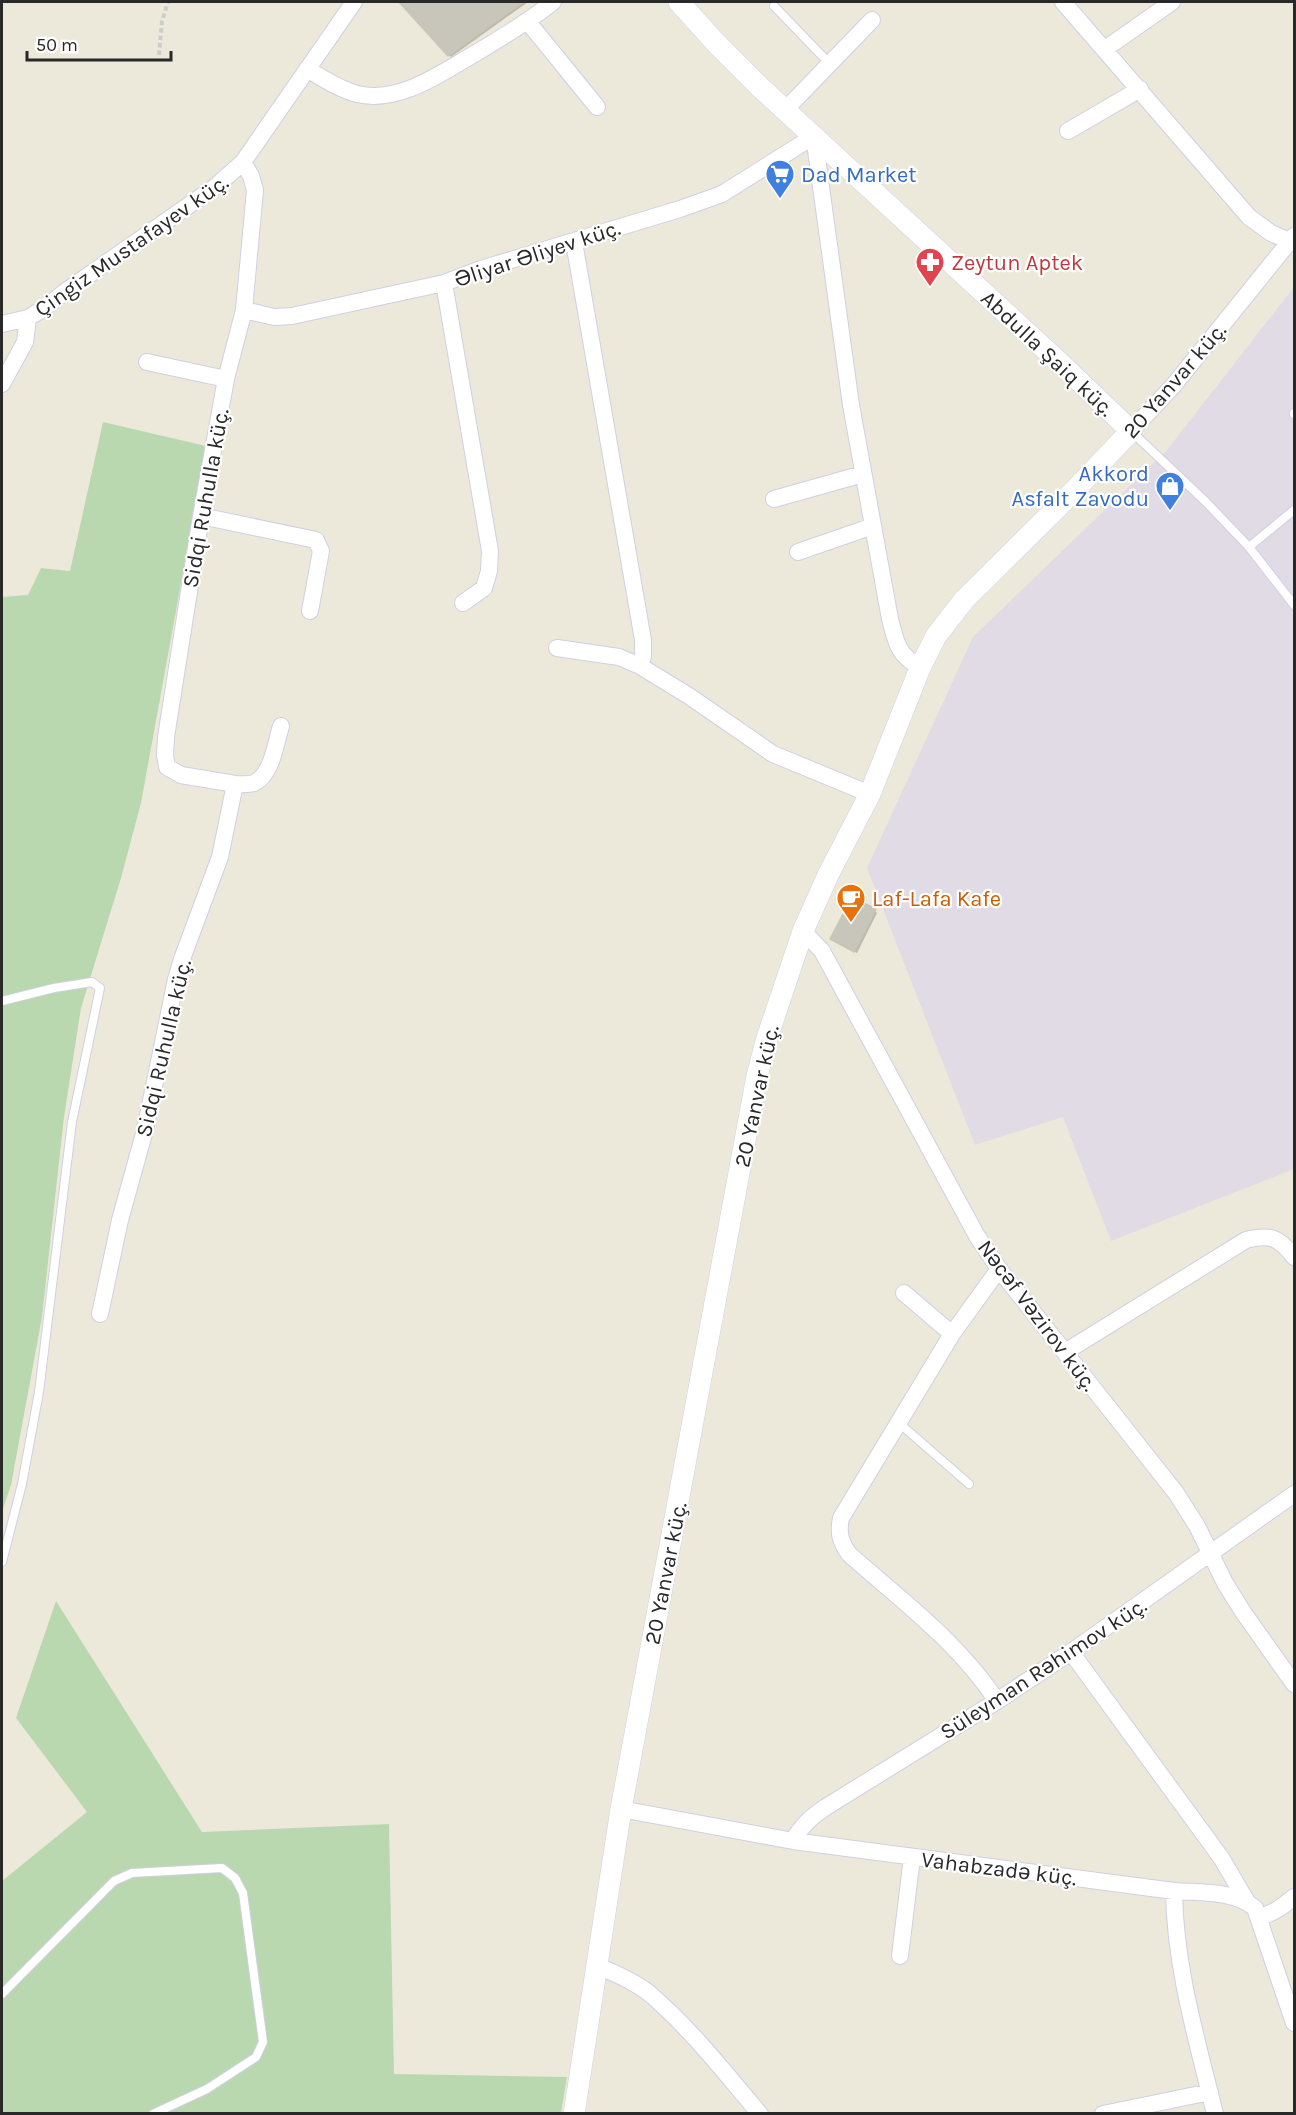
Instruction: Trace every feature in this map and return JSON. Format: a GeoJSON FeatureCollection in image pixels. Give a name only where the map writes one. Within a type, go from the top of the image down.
{"type":"FeatureCollection","features":[{"type":"Feature","properties":{"kind":"street","name":"Çingiz Mustafayev küç."},"geometry":{"type":"LineString","coordinates":[[2,324],[28,318],[190,206],[232,174],[243,162],[354,2]]}},
{"type":"Feature","properties":{"kind":"street"},"geometry":{"type":"LineString","coordinates":[[307,69],[357,94],[381,95],[426,82],[528,22],[553,2]]}},
{"type":"Feature","properties":{"kind":"street","name":"Abdulla Şaiq küç."},"geometry":{"type":"LineString","coordinates":[[679,2],[715,42],[785,110],[1050,353],[1131,431]]}},
{"type":"Feature","properties":{"kind":"street"},"geometry":{"type":"LineString","coordinates":[[1063,2],[1249,217],[1271,233],[1293,240]]}},
{"type":"Feature","properties":{"kind":"street"},"geometry":{"type":"LineString","coordinates":[[1105,49],[1172,2]]}},
{"type":"Feature","properties":{"kind":"street"},"geometry":{"type":"LineString","coordinates":[[785,110],[872,20]]}},
{"type":"Feature","properties":{"kind":"street"},"geometry":{"type":"LineString","coordinates":[[528,22],[597,107]]}},
{"type":"Feature","properties":{"kind":"street"},"geometry":{"type":"LineString","coordinates":[[1068,131],[1140,89]]}},
{"type":"Feature","properties":{"kind":"street"},"geometry":{"type":"LineString","coordinates":[[814,136],[847,382],[890,620],[897,646],[905,658],[920,668]]}},
{"type":"Feature","properties":{"kind":"street","name":"Əliyar Əliyev küç."},"geometry":{"type":"LineString","coordinates":[[244,310],[274,317],[292,316],[444,283],[722,194],[814,136]]}},
{"type":"Feature","properties":{"kind":"street","name":"Sidqi Ruhulla küç."},"geometry":{"type":"LineString","coordinates":[[243,162],[251,176],[255,190],[244,310],[226,380],[201,516],[166,737],[167,766],[181,775],[235,784],[253,783],[262,777],[268,767],[281,726]]}},
{"type":"Feature","properties":{"kind":"street","name":"20 Yanvar küç."},"geometry":{"type":"LineString","coordinates":[[574,2114],[621,1809],[758,1076],[770,1028],[803,931],[829,873],[870,794],[920,668],[936,636],[964,600],[1069,496],[1173,386],[1293,240]]}},
{"type":"Feature","properties":{"kind":"street"},"geometry":{"type":"LineString","coordinates":[[574,242],[643,639],[643,657],[640,666]]}},
{"type":"Feature","properties":{"kind":"street"},"geometry":{"type":"LineString","coordinates":[[444,283],[490,551],[489,571],[484,588],[463,603]]}},
{"type":"Feature","properties":{"kind":"street"},"geometry":{"type":"LineString","coordinates":[[2,384],[25,342],[28,318]]}},
{"type":"Feature","properties":{"kind":"street"},"geometry":{"type":"LineString","coordinates":[[147,362],[226,380]]}},
{"type":"Feature","properties":{"kind":"street"},"geometry":{"type":"LineString","coordinates":[[774,499],[863,474]]}},
{"type":"Feature","properties":{"kind":"street"},"geometry":{"type":"LineString","coordinates":[[201,516],[316,540],[321,551],[310,611]]}},
{"type":"Feature","properties":{"kind":"street"},"geometry":{"type":"LineString","coordinates":[[798,552],[873,526]]}},
{"type":"Feature","properties":{"kind":"street"},"geometry":{"type":"LineString","coordinates":[[557,648],[619,657],[640,666],[689,696],[773,754],[870,794]]}},
{"type":"Feature","properties":{"kind":"street","name":"Sidqi Ruhulla küç."},"geometry":{"type":"LineString","coordinates":[[100,1314],[120,1221],[145,1130],[182,959],[220,857],[235,784]]}},
{"type":"Feature","properties":{"kind":"street","name":"Nəcəf Vəzirov küç."},"geometry":{"type":"LineString","coordinates":[[803,931],[822,951],[977,1236],[999,1269],[1176,1493],[1197,1526],[1224,1583],[1294,1684]]}},
{"type":"Feature","properties":{"kind":"street"},"geometry":{"type":"LineString","coordinates":[[1065,1352],[1246,1240],[1262,1236],[1276,1239],[1292,1250]]}},
{"type":"Feature","properties":{"kind":"street"},"geometry":{"type":"LineString","coordinates":[[997,1701],[980,1676],[954,1647],[849,1554],[841,1543],[839,1531],[841,1518],[952,1334],[999,1269]]}},
{"type":"Feature","properties":{"kind":"street"},"geometry":{"type":"LineString","coordinates":[[904,1293],[952,1334]]}},
{"type":"Feature","properties":{"kind":"street","name":"Süleyman Rəhimov küç."},"geometry":{"type":"LineString","coordinates":[[793,1841],[805,1823],[826,1807],[997,1701],[1071,1652],[1294,1494]]}},
{"type":"Feature","properties":{"kind":"street"},"geometry":{"type":"LineString","coordinates":[[1071,1652],[1222,1858],[1247,1902],[1255,1908],[1294,2023]]}},
{"type":"Feature","properties":{"kind":"street","name":"Vahabzadə küç."},"geometry":{"type":"LineString","coordinates":[[621,1809],[793,1841],[1235,1897],[1247,1902]]}},
{"type":"Feature","properties":{"kind":"street"},"geometry":{"type":"LineString","coordinates":[[900,1956],[912,1857]]}},
{"type":"Feature","properties":{"kind":"street"},"geometry":{"type":"LineString","coordinates":[[1174,1891],[1174,1928],[1180,1967],[1215,2114]]}},
{"type":"Feature","properties":{"kind":"street"},"geometry":{"type":"LineString","coordinates":[[1258,1917],[1268,1915],[1294,1897]]}},
{"type":"Feature","properties":{"kind":"street"},"geometry":{"type":"LineString","coordinates":[[597,1966],[625,1977],[649,1993],[685,2027],[760,2114]]}},
{"type":"Feature","properties":{"kind":"street"},"geometry":{"type":"LineString","coordinates":[[1103,2114],[1210,2091]]}},
{"type":"Feature","properties":{"kind":"lane"},"geometry":{"type":"LineString","coordinates":[[774,6],[830,64]]}},
{"type":"Feature","properties":{"kind":"lane"},"geometry":{"type":"LineString","coordinates":[[1131,431],[1206,502],[1249,547],[1294,605]]}},
{"type":"Feature","properties":{"kind":"lane"},"geometry":{"type":"LineString","coordinates":[[1249,547],[1294,510]]}},
{"type":"Feature","properties":{"kind":"lane"},"geometry":{"type":"LineString","coordinates":[[2,1001],[54,988],[92,982],[100,988],[72,1122],[39,1392],[22,1484],[2,1562]]}},
{"type":"Feature","properties":{"kind":"lane"},"geometry":{"type":"LineString","coordinates":[[899,1423],[969,1484]]}},
{"type":"Feature","properties":{"kind":"lane"},"geometry":{"type":"LineString","coordinates":[[2,1994],[114,1881],[132,1873],[222,1868],[235,1878],[243,1893],[263,2042],[256,2057],[207,2089],[153,2114]]}},
{"type":"Feature","properties":{"kind":"path"},"geometry":{"type":"LineString","coordinates":[[159,55],[162,21],[168,2]]}},
{"type":"Feature","properties":{"kind":"shaded area"},"geometry":{"type":"Polygon","coordinates":[[[1294,287],[1294,1169],[1111,1241],[1063,1117],[975,1145],[867,868],[973,637],[1167,450],[1294,287]]]}},
{"type":"Feature","properties":{"kind":"green space"},"geometry":{"type":"Polygon","coordinates":[[[103,422],[206,446],[141,803],[121,878],[81,1008],[64,1117],[42,1317],[11,1485],[2,1512],[2,597],[28,595],[41,568],[70,571],[103,422]]]}},
{"type":"Feature","properties":{"kind":"green space"},"geometry":{"type":"Polygon","coordinates":[[[56,1601],[202,1832],[389,1824],[394,2074],[567,2077],[561,2113],[2,2114],[2,1881],[87,1812],[16,1718],[56,1601]]]}},
{"type":"Feature","properties":{"kind":"building"},"geometry":{"type":"Polygon","coordinates":[[[399,2],[523,2],[448,56],[399,2]]]}},
{"type":"Feature","properties":{"kind":"building"},"geometry":{"type":"Polygon","coordinates":[[[852,897],[876,909],[854,952],[830,939],[852,897]]]}},
{"type":"Feature","properties":{"kind":"place","name":"Dad Market"},"geometry":{"type":"Point","coordinates":[780,200]}},
{"type":"Feature","properties":{"kind":"place","name":"Zeytun Aptek"},"geometry":{"type":"Point","coordinates":[930,288]}},
{"type":"Feature","properties":{"kind":"place","name":"Akkord Asfalt Zavodu"},"geometry":{"type":"Point","coordinates":[1170,512]}},
{"type":"Feature","properties":{"kind":"place","name":"Laf-Lafa Kafe"},"geometry":{"type":"Point","coordinates":[851,924]}}]}
